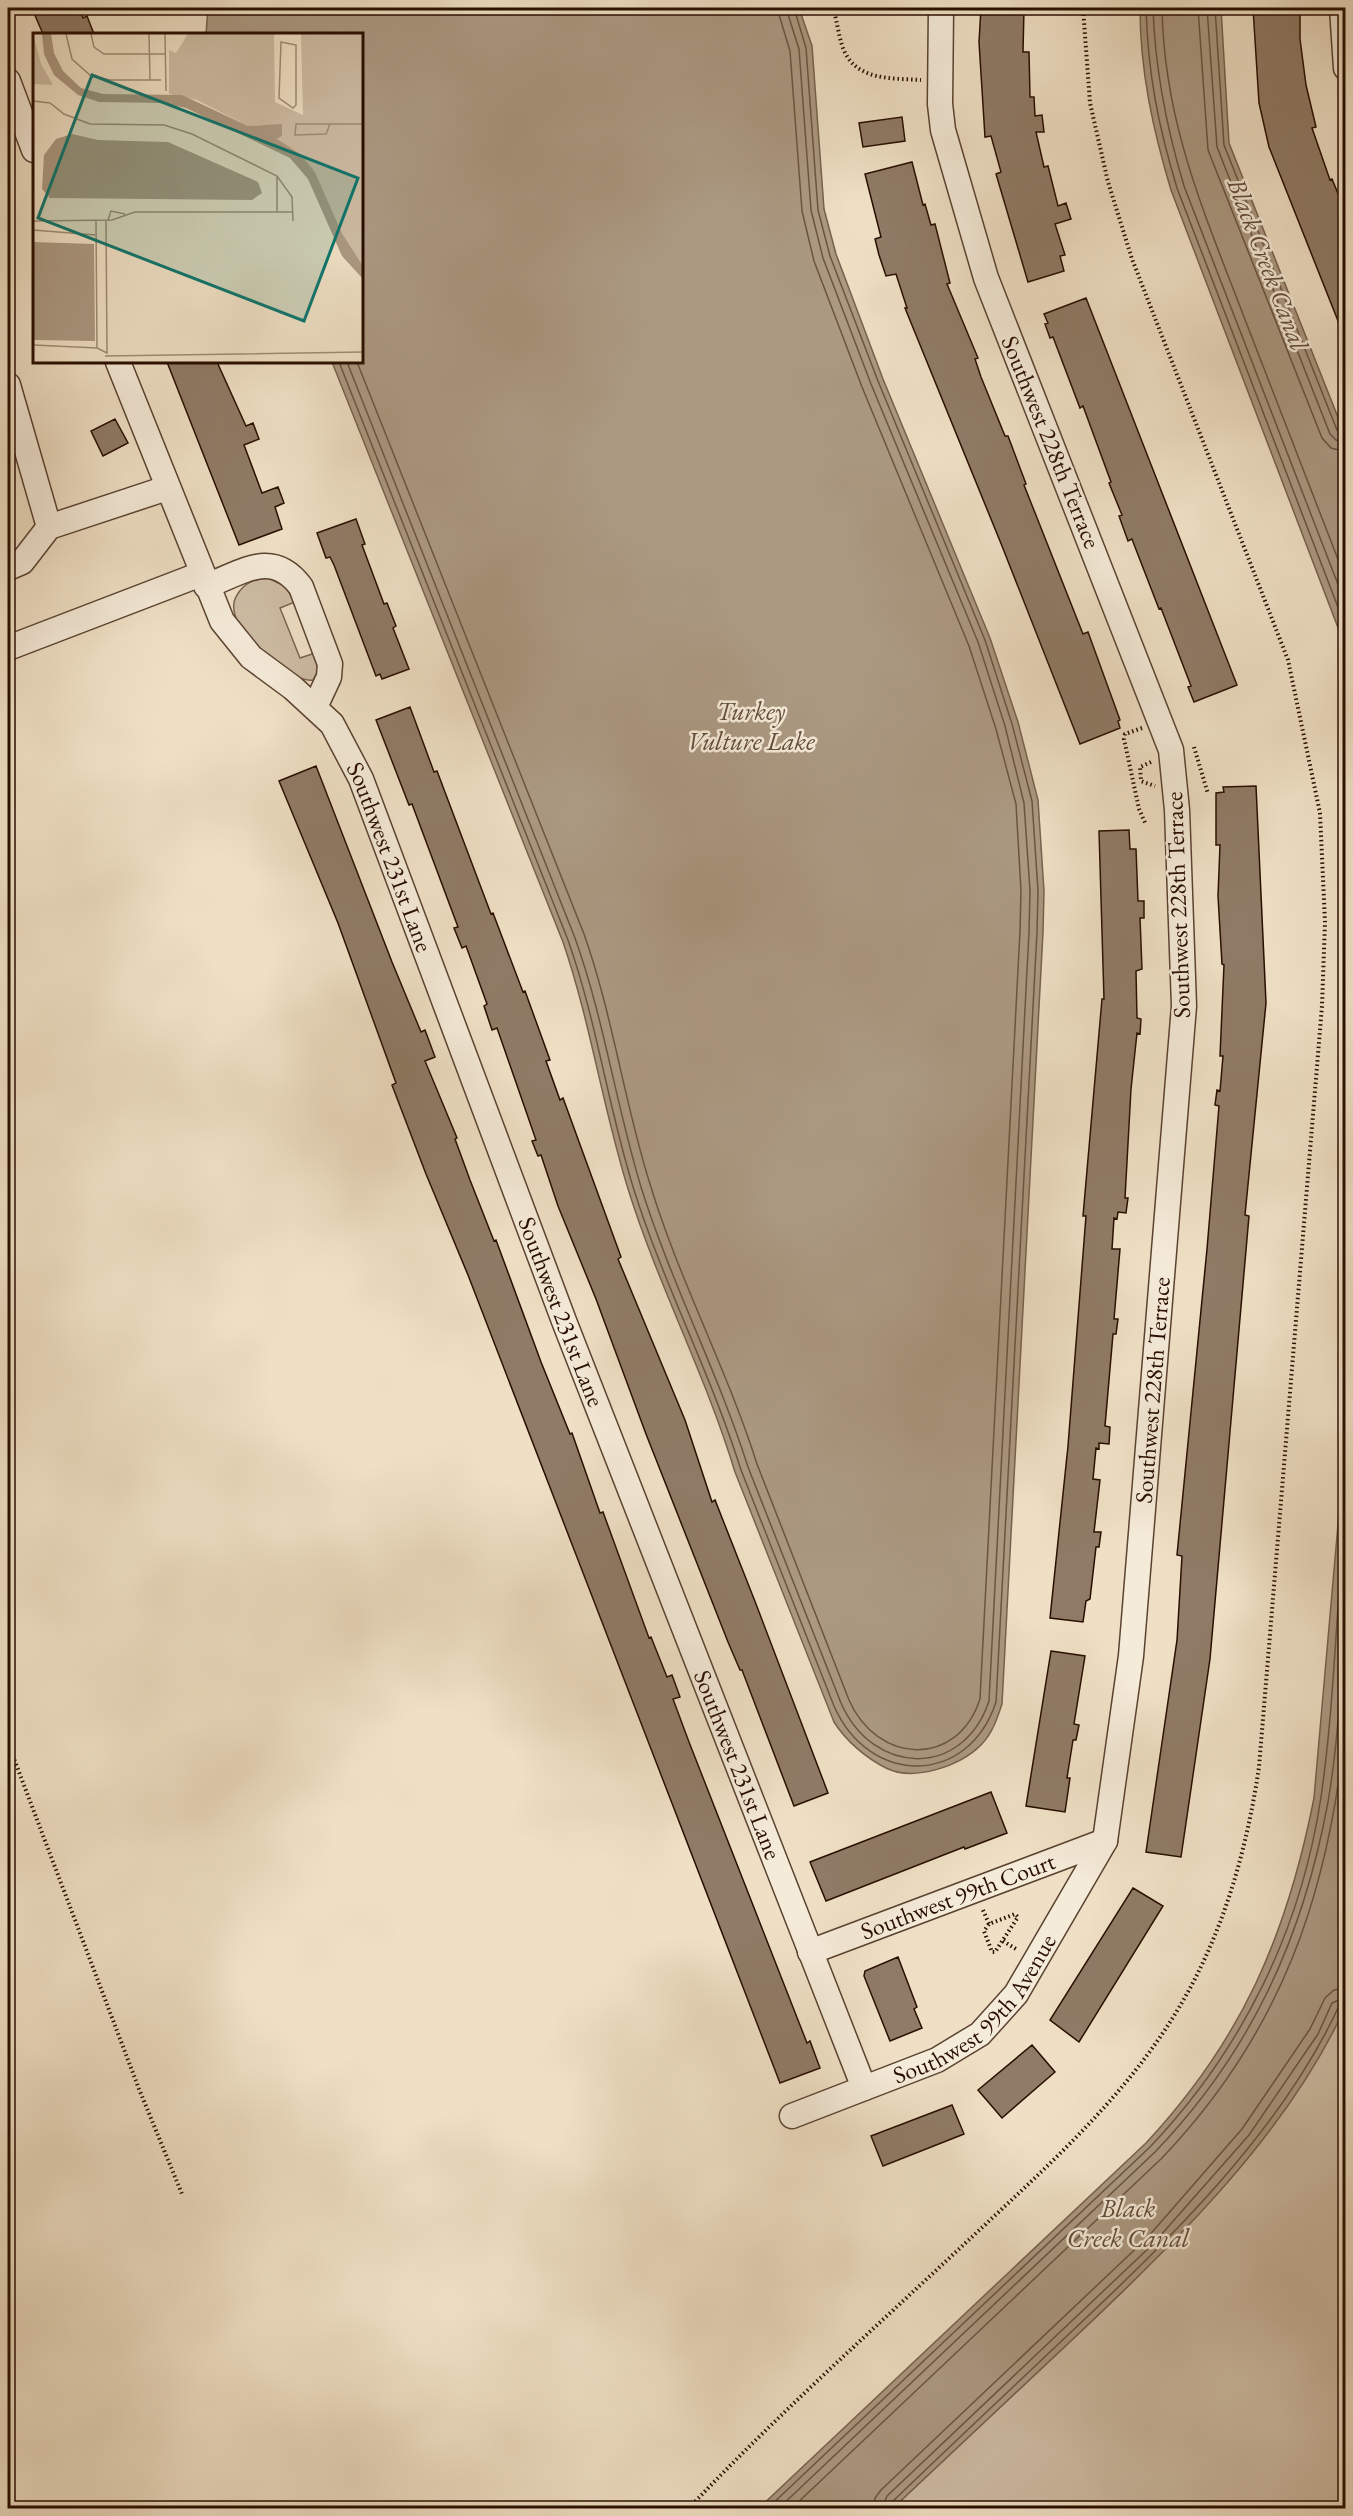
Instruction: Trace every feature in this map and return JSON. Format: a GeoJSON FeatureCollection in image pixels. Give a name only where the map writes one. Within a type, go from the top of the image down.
{"type":"FeatureCollection","features":[{"type":"Feature","properties":{"kind":"street","name":"Southwest 228th Terrace"},"geometry":{"type":"LineString","coordinates":[[941,8],[940,104],[943,130],[983,268],[1162,723],[1171,750],[1175,788],[1184,1006],[1131,1656],[1105,1841]]}},
{"type":"Feature","properties":{"kind":"street"},"geometry":{"type":"LineString","coordinates":[[1342,8],[1346,68]]}},
{"type":"Feature","properties":{"kind":"street"},"geometry":{"type":"LineString","coordinates":[[8,81],[33,147]]}},
{"type":"Feature","properties":{"kind":"street","name":"Southwest 231st Lane"},"geometry":{"type":"LineString","coordinates":[[118,363],[203,580],[222,621],[240,646],[261,666],[315,707],[342,738],[361,779],[564,1321],[864,2088]]}},
{"type":"Feature","properties":{"kind":"street"},"geometry":{"type":"LineString","coordinates":[[8,385],[49,527]]}},
{"type":"Feature","properties":{"kind":"street"},"geometry":{"type":"LineString","coordinates":[[8,568],[22,562],[49,527],[167,488]]}},
{"type":"Feature","properties":{"kind":"street"},"geometry":{"type":"LineString","coordinates":[[8,648],[203,580],[262,565],[274,565],[294,578],[301,587],[330,664],[329,677],[315,707]]}},
{"type":"Feature","properties":{"kind":"street","name":"Southwest 99th Court"},"geometry":{"type":"LineString","coordinates":[[810,1952],[1105,1841]]}},
{"type":"Feature","properties":{"kind":"street","name":"Southwest 99th Avenue"},"geometry":{"type":"LineString","coordinates":[[792,2116],[954,2051],[989,2025],[1016,1994],[1105,1841]]}},
{"type":"Feature","properties":{"kind":"path"},"geometry":{"type":"LineString","coordinates":[[833,8],[841,44],[856,66],[880,77],[922,80]]}},
{"type":"Feature","properties":{"kind":"path"},"geometry":{"type":"LineString","coordinates":[[1142,728],[1124,736],[1139,809],[1146,825]]}},
{"type":"Feature","properties":{"kind":"path"},"geometry":{"type":"LineString","coordinates":[[1151,762],[1140,767],[1139,774],[1141,781],[1155,786]]}},
{"type":"Feature","properties":{"kind":"path"},"geometry":{"type":"LineString","coordinates":[[1131,775],[1139,774]]}},
{"type":"Feature","properties":{"kind":"path"},"geometry":{"type":"LineString","coordinates":[[8,1743],[138,2089],[182,2194]]}},
{"type":"Feature","properties":{"kind":"path"},"geometry":{"type":"LineString","coordinates":[[983,1909],[989,1924]]}},
{"type":"Feature","properties":{"kind":"path"},"geometry":{"type":"LineString","coordinates":[[1017,1915],[997,1951],[992,1952],[984,1931],[989,1924],[1017,1915]]}},
{"type":"Feature","properties":{"kind":"path"},"geometry":{"type":"LineString","coordinates":[[1003,1941],[1016,1949]]}},
{"type":"Feature","properties":{"kind":"shaded area"},"geometry":{"type":"Polygon","coordinates":[[[268,578],[285,586],[295,602],[280,608],[300,658],[315,653],[318,671],[313,680],[303,679],[275,663],[247,637],[238,622],[234,608],[237,595],[250,582],[268,578]]]}},
{"type":"Feature","properties":{"kind":"shaded area"},"geometry":{"type":"Polygon","coordinates":[[[1345,2005],[1345,2508],[893,2508],[1151,2264],[1226,2183],[1262,2141],[1294,2097],[1322,2052],[1345,2005]]]}},
{"type":"Feature","properties":{"kind":"water","name":"Turkey Vulture Lake"},"geometry":{"type":"Polygon","coordinates":[[[208,8],[799,8],[812,46],[824,209],[836,254],[883,379],[990,638],[1018,722],[1038,800],[1044,891],[1043,932],[1002,1704],[994,1726],[985,1741],[972,1753],[949,1765],[936,1770],[910,1773],[886,1768],[857,1748],[834,1722],[641,1227],[620,1161],[573,973],[563,942],[332,363],[363,363],[363,33],[206,33],[208,8]]]}},
{"type":"Feature","properties":{"kind":"water","name":"Black Creek Canal"},"geometry":{"type":"Polygon","coordinates":[[[1140,8],[1221,8],[1229,143],[1345,435],[1345,646],[1171,190],[1145,77],[1140,8]]]}},
{"type":"Feature","properties":{"kind":"water","name":"Black Creek Canal"},"geometry":{"type":"Polygon","coordinates":[[[1345,1445],[1346,2005],[1322,2052],[1294,2097],[1262,2141],[1189,2224],[1113,2301],[893,2508],[759,2508],[1146,2143],[1180,2104],[1209,2065],[1234,2025],[1256,1983],[1290,1895],[1314,1798],[1345,1445]]]}},
{"type":"Feature","properties":{"kind":"building"},"geometry":{"type":"Polygon","coordinates":[[[48,8],[79,8],[83,18],[87,16],[94,33],[43,33],[34,13],[48,8]]]}},
{"type":"Feature","properties":{"kind":"building"},"geometry":{"type":"Polygon","coordinates":[[[981,8],[1024,8],[1023,52],[1029,52],[1030,97],[1034,97],[1035,116],[1042,115],[1044,132],[1036,132],[1044,167],[1048,166],[1058,206],[1066,203],[1071,219],[1055,224],[1065,255],[1060,256],[1064,271],[1028,282],[996,174],[1001,172],[991,136],[985,137],[979,42],[981,8]]]}},
{"type":"Feature","properties":{"kind":"building"},"geometry":{"type":"Polygon","coordinates":[[[1253,8],[1300,8],[1300,39],[1306,85],[1316,127],[1312,128],[1330,180],[1332,179],[1346,213],[1346,341],[1269,147],[1259,103],[1253,8]]]}},
{"type":"Feature","properties":{"kind":"building"},"geometry":{"type":"Polygon","coordinates":[[[902,117],[905,141],[863,147],[859,123],[902,117]]]}},
{"type":"Feature","properties":{"kind":"building"},"geometry":{"type":"Polygon","coordinates":[[[912,162],[923,205],[925,204],[931,225],[935,224],[950,283],[947,284],[978,358],[975,359],[981,377],[1005,436],[1008,436],[1026,484],[1024,485],[1083,634],[1088,632],[1120,720],[1118,721],[1120,728],[1080,744],[905,308],[907,308],[896,274],[886,276],[879,255],[875,239],[881,237],[865,174],[912,162]]]}},
{"type":"Feature","properties":{"kind":"building"},"geometry":{"type":"Polygon","coordinates":[[[1086,298],[1237,685],[1194,702],[1188,687],[1191,686],[1161,608],[1159,609],[1132,539],[1128,541],[1119,516],[1122,515],[1109,483],[1111,482],[1083,406],[1080,408],[1053,337],[1050,338],[1045,324],[1048,323],[1044,314],[1086,298]]]}},
{"type":"Feature","properties":{"kind":"building"},"geometry":{"type":"Polygon","coordinates":[[[167,363],[217,363],[246,426],[253,423],[259,439],[244,445],[262,493],[278,487],[284,503],[275,507],[282,529],[239,545],[167,363]]]}},
{"type":"Feature","properties":{"kind":"building"},"geometry":{"type":"Polygon","coordinates":[[[115,419],[128,443],[103,456],[91,431],[115,419]]]}},
{"type":"Feature","properties":{"kind":"building"},"geometry":{"type":"Polygon","coordinates":[[[356,519],[365,544],[362,545],[384,604],[387,603],[396,626],[393,628],[409,669],[382,679],[380,674],[376,676],[334,565],[330,557],[326,558],[317,533],[356,519]]]}},
{"type":"Feature","properties":{"kind":"building"},"geometry":{"type":"Polygon","coordinates":[[[410,707],[434,772],[437,771],[491,914],[493,913],[523,992],[525,991],[550,1060],[546,1061],[560,1100],[563,1098],[621,1257],[618,1259],[685,1420],[712,1502],[715,1500],[828,1793],[794,1806],[742,1670],[728,1642],[646,1434],[596,1299],[558,1206],[541,1155],[538,1156],[532,1141],[536,1140],[497,1028],[492,1030],[484,1006],[487,1004],[466,946],[462,948],[454,928],[458,927],[412,804],[409,805],[376,720],[410,707]]]}},
{"type":"Feature","properties":{"kind":"building"},"geometry":{"type":"Polygon","coordinates":[[[316,766],[392,962],[421,1032],[425,1030],[435,1057],[425,1061],[457,1138],[455,1139],[470,1180],[494,1241],[496,1240],[570,1434],[572,1433],[600,1513],[603,1512],[649,1638],[651,1637],[667,1677],[672,1675],[680,1697],[673,1699],[689,1742],[807,2043],[810,2041],[820,2068],[780,2083],[468,1275],[392,1085],[396,1083],[338,923],[279,781],[316,766]]]}},
{"type":"Feature","properties":{"kind":"building"},"geometry":{"type":"Polygon","coordinates":[[[1256,786],[1266,1003],[1245,1215],[1249,1216],[1210,1659],[1181,1857],[1146,1852],[1177,1640],[1182,1556],[1177,1555],[1207,1249],[1219,1106],[1215,1105],[1217,1090],[1220,1091],[1223,1056],[1220,1056],[1224,965],[1222,964],[1218,896],[1220,845],[1216,845],[1216,793],[1224,792],[1223,787],[1256,786]]]}},
{"type":"Feature","properties":{"kind":"building"},"geometry":{"type":"Polygon","coordinates":[[[1129,830],[1130,849],[1136,849],[1138,901],[1144,901],[1144,918],[1140,918],[1142,969],[1136,971],[1137,1018],[1141,1019],[1140,1034],[1137,1033],[1131,1089],[1126,1213],[1118,1212],[1117,1219],[1114,1218],[1112,1249],[1120,1249],[1114,1319],[1118,1319],[1116,1334],[1113,1334],[1105,1426],[1110,1427],[1109,1444],[1099,1443],[1099,1449],[1096,1448],[1093,1479],[1100,1480],[1094,1532],[1101,1532],[1099,1547],[1096,1547],[1090,1599],[1086,1601],[1083,1622],[1050,1618],[1068,1446],[1086,1216],[1083,1216],[1102,999],[1104,999],[1099,831],[1129,830]]]}},
{"type":"Feature","properties":{"kind":"building"},"geometry":{"type":"Polygon","coordinates":[[[1051,1651],[1085,1656],[1074,1724],[1079,1725],[1076,1740],[1073,1740],[1065,1812],[1026,1806],[1051,1651]]]}},
{"type":"Feature","properties":{"kind":"building"},"geometry":{"type":"Polygon","coordinates":[[[991,1792],[1007,1833],[965,1849],[964,1847],[826,1901],[810,1862],[991,1792]]]}},
{"type":"Feature","properties":{"kind":"building"},"geometry":{"type":"Polygon","coordinates":[[[1133,1888],[1163,1906],[1079,2042],[1050,2020],[1133,1888]]]}},
{"type":"Feature","properties":{"kind":"building"},"geometry":{"type":"Polygon","coordinates":[[[898,1957],[917,2007],[914,2009],[922,2028],[890,2041],[864,1976],[865,1971],[898,1957]]]}},
{"type":"Feature","properties":{"kind":"building"},"geometry":{"type":"Polygon","coordinates":[[[1032,2045],[1055,2072],[1002,2118],[978,2090],[1032,2045]]]}},
{"type":"Feature","properties":{"kind":"building"},"geometry":{"type":"Polygon","coordinates":[[[952,2105],[964,2134],[883,2166],[871,2136],[952,2105]]]}}]}
